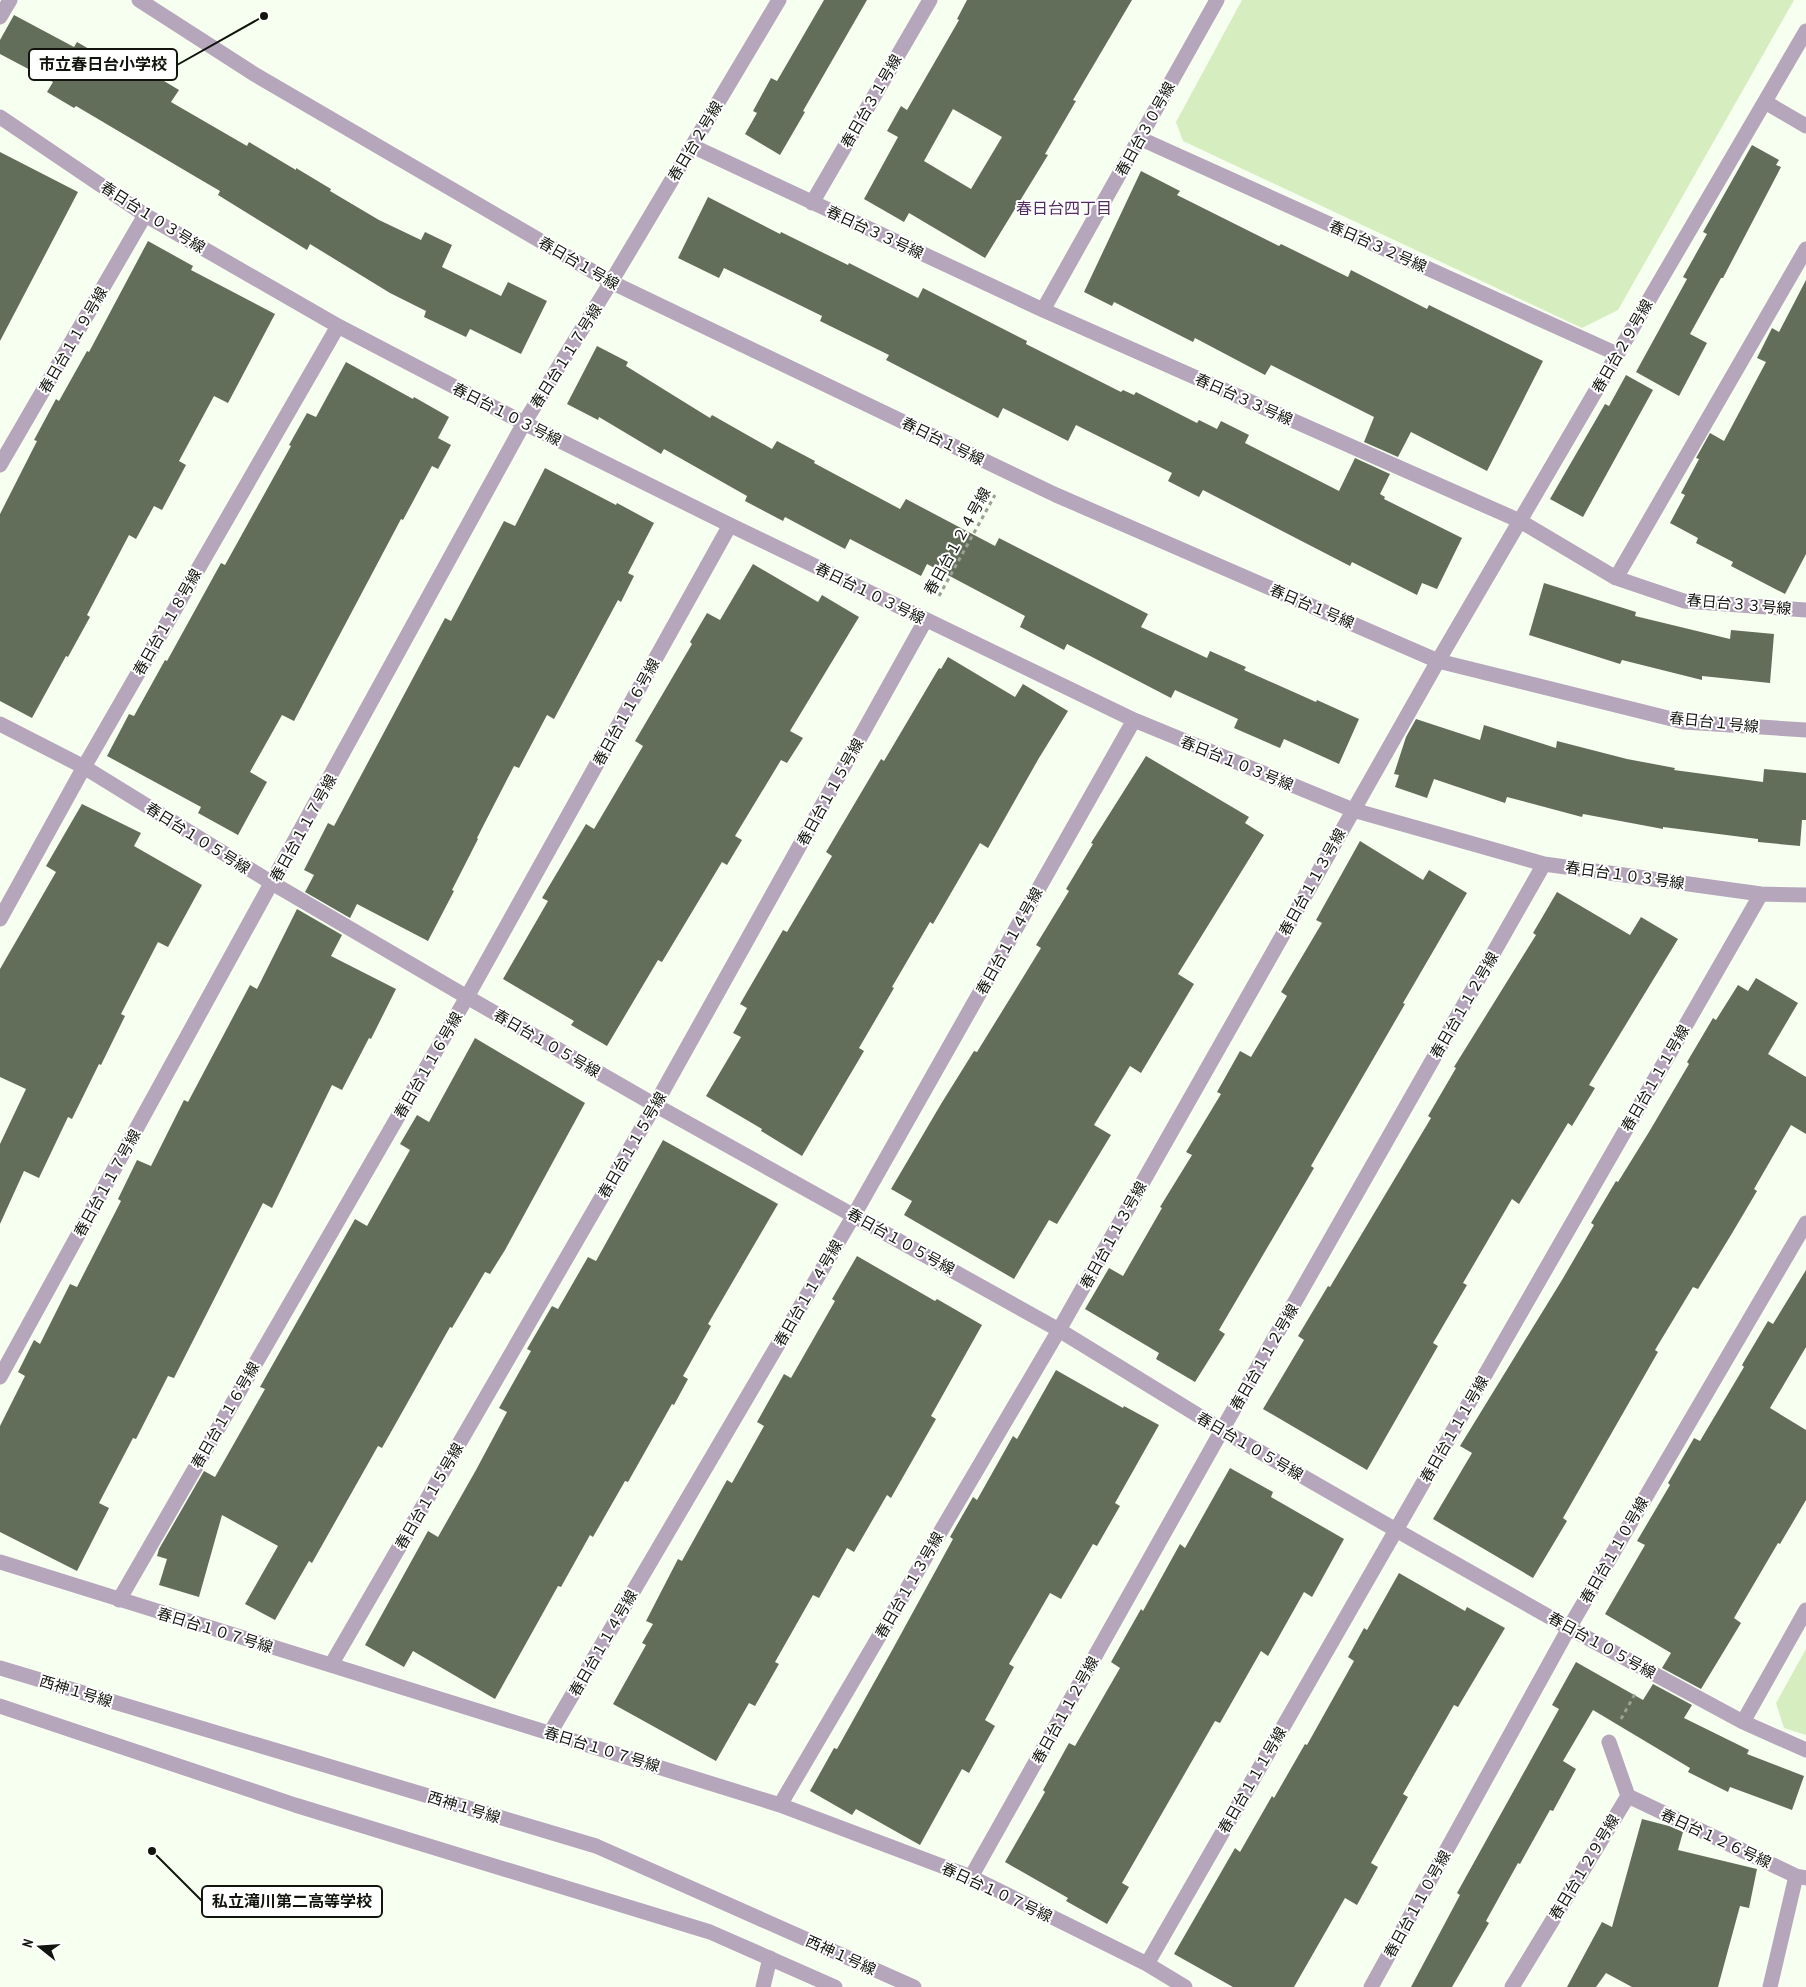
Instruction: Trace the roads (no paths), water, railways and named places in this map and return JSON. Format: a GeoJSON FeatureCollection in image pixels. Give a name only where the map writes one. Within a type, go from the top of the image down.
{"type":"FeatureCollection","features":[{"type":"Feature","properties":{"kind":"street"},"geometry":{"type":"LineString","coordinates":[[0,17],[10,0]]}},
{"type":"Feature","properties":{"kind":"street","name":"春日台１号線"},"geometry":{"type":"LineString","coordinates":[[139,0],[254,74],[612,282],[1056,495],[1438,661],[1684,722],[1806,730]]}},
{"type":"Feature","properties":{"kind":"street","name":"春日台２号線"},"geometry":{"type":"LineString","coordinates":[[612,282],[779,0]]}},
{"type":"Feature","properties":{"kind":"street","name":"春日台３１号線"},"geometry":{"type":"LineString","coordinates":[[812,202],[930,0]]}},
{"type":"Feature","properties":{"kind":"street","name":"春日台３０号線"},"geometry":{"type":"LineString","coordinates":[[1043,310],[1217,0]]}},
{"type":"Feature","properties":{"kind":"street","name":"春日台２９号線"},"geometry":{"type":"LineString","coordinates":[[1438,661],[1806,31]]}},
{"type":"Feature","properties":{"kind":"street"},"geometry":{"type":"LineString","coordinates":[[1765,102],[1806,126]]}},
{"type":"Feature","properties":{"kind":"street","name":"春日台１０３号線"},"geometry":{"type":"LineString","coordinates":[[0,117],[145,215],[338,326],[524,423],[730,526],[1134,720],[1352,810],[1544,864],[1761,894],[1806,895]]}},
{"type":"Feature","properties":{"kind":"street","name":"春日台３２号線"},"geometry":{"type":"LineString","coordinates":[[1140,138],[1617,354]]}},
{"type":"Feature","properties":{"kind":"street","name":"春日台３３号線"},"geometry":{"type":"LineString","coordinates":[[692,146],[1043,310],[1520,521],[1616,578],[1684,601],[1806,610]]}},
{"type":"Feature","properties":{"kind":"street","name":"春日台１１９号線"},"geometry":{"type":"LineString","coordinates":[[0,465],[145,215]]}},
{"type":"Feature","properties":{"kind":"street"},"geometry":{"type":"LineString","coordinates":[[1616,578],[1806,249]]}},
{"type":"Feature","properties":{"kind":"street","name":"春日台１１７号線"},"geometry":{"type":"LineString","coordinates":[[0,1377],[524,423],[612,282]]}},
{"type":"Feature","properties":{"kind":"street","name":"春日台１１８号線"},"geometry":{"type":"LineString","coordinates":[[0,919],[84,767],[338,326]]}},
{"type":"Feature","properties":{"kind":"street","name":"春日台１１６号線"},"geometry":{"type":"LineString","coordinates":[[119,1600],[467,997],[730,526]]}},
{"type":"Feature","properties":{"kind":"street","name":"春日台１１５号線"},"geometry":{"type":"LineString","coordinates":[[331,1665],[655,1105],[925,620]]}},
{"type":"Feature","properties":{"kind":"street","name":"春日台１１３号線"},"geometry":{"type":"LineString","coordinates":[[780,1805],[1059,1330],[1438,661]]}},
{"type":"Feature","properties":{"kind":"street","name":"春日台１１４号線"},"geometry":{"type":"LineString","coordinates":[[550,1733],[854,1215],[1134,720]]}},
{"type":"Feature","properties":{"kind":"street","name":"春日台１０５号線"},"geometry":{"type":"LineString","coordinates":[[0,724],[84,767],[272,884],[655,1105],[1059,1330],[1222,1430],[1396,1530],[1569,1628],[1743,1722],[1806,1750]]}},
{"type":"Feature","properties":{"kind":"street","name":"春日台１１２号線"},"geometry":{"type":"LineString","coordinates":[[972,1877],[1222,1430],[1544,864]]}},
{"type":"Feature","properties":{"kind":"street","name":"春日台１１１号線"},"geometry":{"type":"LineString","coordinates":[[1147,1964],[1761,894]]}},
{"type":"Feature","properties":{"kind":"street","name":"春日台１１０号線"},"geometry":{"type":"LineString","coordinates":[[1371,1987],[1569,1628],[1806,1222]]}},
{"type":"Feature","properties":{"kind":"street","name":"春日台１０７号線"},"geometry":{"type":"LineString","coordinates":[[0,1562],[780,1805],[972,1877],[1147,1964],[1185,1987]]}},
{"type":"Feature","properties":{"kind":"street"},"geometry":{"type":"LineString","coordinates":[[1743,1722],[1806,1610]]}},
{"type":"Feature","properties":{"kind":"street","name":"西神１号線"},"geometry":{"type":"LineString","coordinates":[[0,1668],[596,1846],[914,1987]]}},
{"type":"Feature","properties":{"kind":"street"},"geometry":{"type":"LineString","coordinates":[[0,1706],[295,1805],[710,1932],[835,1987]]}},
{"type":"Feature","properties":{"kind":"street"},"geometry":{"type":"LineString","coordinates":[[1609,1742],[1628,1796]]}},
{"type":"Feature","properties":{"kind":"street","name":"春日台１２６号線"},"geometry":{"type":"LineString","coordinates":[[1628,1796],[1801,1877]]}},
{"type":"Feature","properties":{"kind":"street","name":"春日台１２９号線"},"geometry":{"type":"LineString","coordinates":[[1512,1987],[1628,1796]]}},
{"type":"Feature","properties":{"kind":"street"},"geometry":{"type":"LineString","coordinates":[[1770,1987],[1801,1877]]}},
{"type":"Feature","properties":{"kind":"street"},"geometry":{"type":"LineString","coordinates":[[763,1987],[770,1958]]}},
{"type":"Feature","properties":{"kind":"place","name":"市立春日台小学校"},"geometry":{"type":"Point","coordinates":[264,16]}},
{"type":"Feature","properties":{"kind":"place","name":"私立滝川第二高等学校"},"geometry":{"type":"Point","coordinates":[152,1851]}},
{"type":"Feature","properties":{"kind":"district","name":"春日台四丁目"},"geometry":{"type":"Point","coordinates":[1064,208]}}]}
